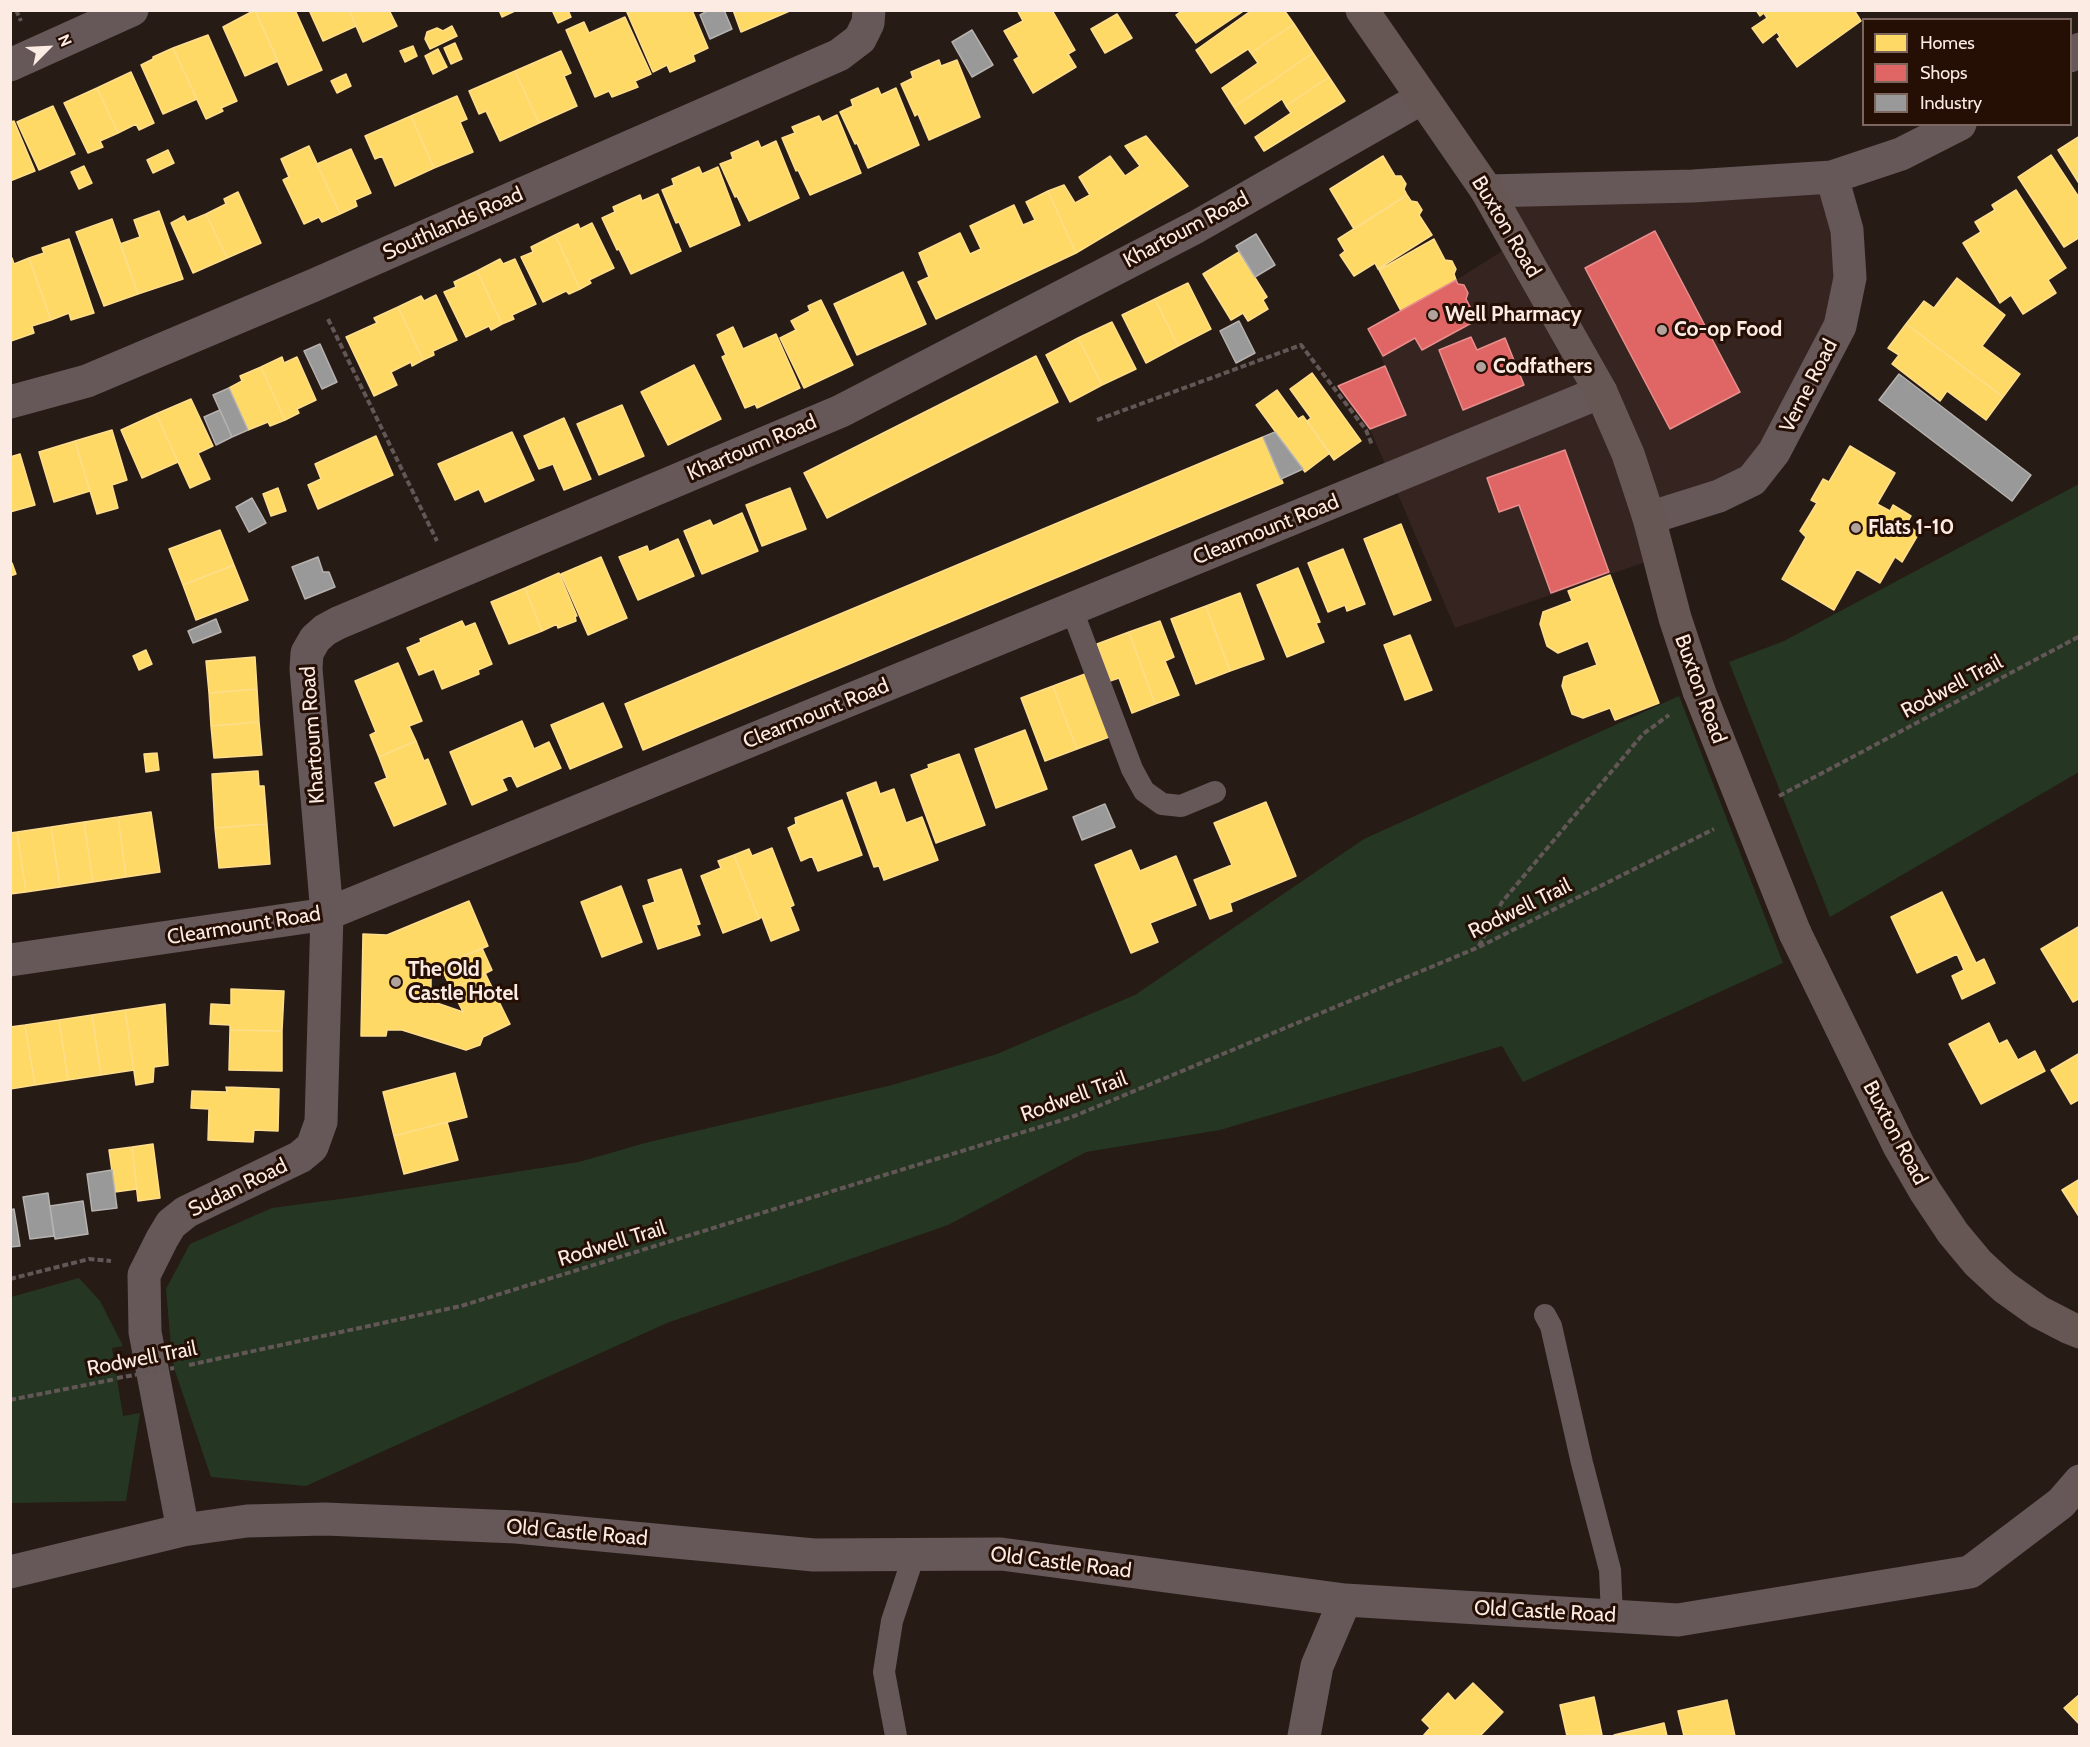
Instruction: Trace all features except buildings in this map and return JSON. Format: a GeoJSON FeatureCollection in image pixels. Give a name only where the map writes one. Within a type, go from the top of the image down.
{"type":"FeatureCollection","features":[{"type":"Feature","properties":{"kind":"highway","name":"Buxton Road"},"geometry":{"type":"LineString","coordinates":[[1362,10],[1487,191],[1601,392],[1628,454],[1649,518],[1675,618],[1697,687],[1795,933],[1899,1146],[1953,1233],[1978,1263],[2004,1287],[2039,1312],[2079,1332]]}},
{"type":"Feature","properties":{"kind":"street"},"geometry":{"type":"LineString","coordinates":[[10,65],[132,10]]}},
{"type":"Feature","properties":{"kind":"street","name":"Southlands Road"},"geometry":{"type":"LineString","coordinates":[[10,402],[87,381],[312,286],[839,55],[861,39],[868,22],[869,10]]}},
{"type":"Feature","properties":{"kind":"street","name":"Khartoum Road"},"geometry":{"type":"LineString","coordinates":[[327,914],[306,669],[307,654],[315,639],[325,630],[338,622],[452,573],[841,411],[1196,227],[1422,98]]}},
{"type":"Feature","properties":{"kind":"street"},"geometry":{"type":"LineString","coordinates":[[1487,191],[1693,186],[1832,177],[1901,154],[1956,126]]}},
{"type":"Feature","properties":{"kind":"street","name":"Verne Road"},"geometry":{"type":"LineString","coordinates":[[1649,518],[1719,496],[1752,480],[1774,452],[1840,326],[1850,278],[1847,230],[1832,177]]}},
{"type":"Feature","properties":{"kind":"street","name":"Clearmount Road"},"geometry":{"type":"LineString","coordinates":[[10,960],[327,914],[1601,392]]}},
{"type":"Feature","properties":{"kind":"street","name":"Sudan Road"},"geometry":{"type":"LineString","coordinates":[[183,1530],[145,1332],[144,1275],[171,1224],[186,1212],[300,1157],[312,1147],[321,1122],[327,914]]}},
{"type":"Feature","properties":{"kind":"street","name":"Old Castle Road"},"geometry":{"type":"LineString","coordinates":[[10,1572],[183,1530],[247,1521],[325,1519],[516,1527],[814,1555],[1001,1554],[1345,1600],[1678,1620],[1970,1572],[2061,1503],[2079,1481]]}},
{"type":"Feature","properties":{"kind":"street"},"geometry":{"type":"LineString","coordinates":[[1304,1737],[1317,1666],[1345,1600]]}},
{"type":"Feature","properties":{"kind":"lane"},"geometry":{"type":"LineString","coordinates":[[1072,610],[1132,769],[1144,791],[1162,804],[1181,806],[1215,792]]}},
{"type":"Feature","properties":{"kind":"lane"},"geometry":{"type":"LineString","coordinates":[[1545,1315],[1551,1326],[1582,1463],[1610,1570],[1612,1616]]}},
{"type":"Feature","properties":{"kind":"lane"},"geometry":{"type":"LineString","coordinates":[[896,1737],[884,1672],[892,1622],[914,1555]]}},
{"type":"Feature","properties":{"kind":"path"},"geometry":{"type":"LineString","coordinates":[[312,286],[452,573]]}},
{"type":"Feature","properties":{"kind":"path"},"geometry":{"type":"LineString","coordinates":[[1097,420],[1300,345],[1366,430],[1386,481]]}},
{"type":"Feature","properties":{"kind":"path","name":"Rodwell Trail"},"geometry":{"type":"LineString","coordinates":[[1770,800],[2079,636]]}},
{"type":"Feature","properties":{"kind":"path"},"geometry":{"type":"LineString","coordinates":[[1479,947],[1502,902],[1643,734],[1676,710],[1697,687]]}},
{"type":"Feature","properties":{"kind":"path","name":"Rodwell Trail"},"geometry":{"type":"LineString","coordinates":[[10,1400],[174,1368],[461,1306],[1072,1117],[1479,947],[1718,826]]}},
{"type":"Feature","properties":{"kind":"path"},"geometry":{"type":"LineString","coordinates":[[10,1279],[89,1259],[114,1261],[144,1275]]}},
{"type":"Feature","properties":{"kind":"shaded area"},"geometry":{"type":"Polygon","coordinates":[[[1830,182],[1847,279],[1749,477],[1644,514],[1657,558],[1455,628],[1370,429],[1338,386],[1385,366],[1368,329],[1456,280],[1512,245],[1486,198],[1830,182]]]}},
{"type":"Feature","properties":{"kind":"green space"},"geometry":{"type":"Polygon","coordinates":[[[2079,484],[2079,772],[1830,917],[1729,662],[1784,641],[2079,484]]]}},
{"type":"Feature","properties":{"kind":"green space"},"geometry":{"type":"Polygon","coordinates":[[[1679,696],[1783,963],[1523,1082],[1502,1046],[1220,1130],[1086,1152],[948,1225],[667,1323],[306,1486],[211,1477],[174,1368],[171,1346],[166,1289],[190,1244],[272,1208],[579,1162],[645,1143],[892,1085],[997,1054],[1135,995],[1364,839],[1679,696]]]}},
{"type":"Feature","properties":{"kind":"green space"},"geometry":{"type":"Polygon","coordinates":[[[79,1278],[100,1301],[123,1346],[112,1348],[123,1416],[140,1413],[126,1501],[11,1503],[11,1297],[79,1278]]]}},
{"type":"Feature","properties":{"kind":"place","name":"Well Pharmacy"},"geometry":{"type":"Point","coordinates":[1433,315]}},
{"type":"Feature","properties":{"kind":"place","name":"Co-op Food"},"geometry":{"type":"Point","coordinates":[1662,330]}},
{"type":"Feature","properties":{"kind":"place","name":"Codfathers"},"geometry":{"type":"Point","coordinates":[1481,367]}},
{"type":"Feature","properties":{"kind":"place","name":"Flats 1-10"},"geometry":{"type":"Point","coordinates":[1856,528]}},
{"type":"Feature","properties":{"kind":"place","name":"The Old Castle Hotel"},"geometry":{"type":"Point","coordinates":[396,982]}}]}
